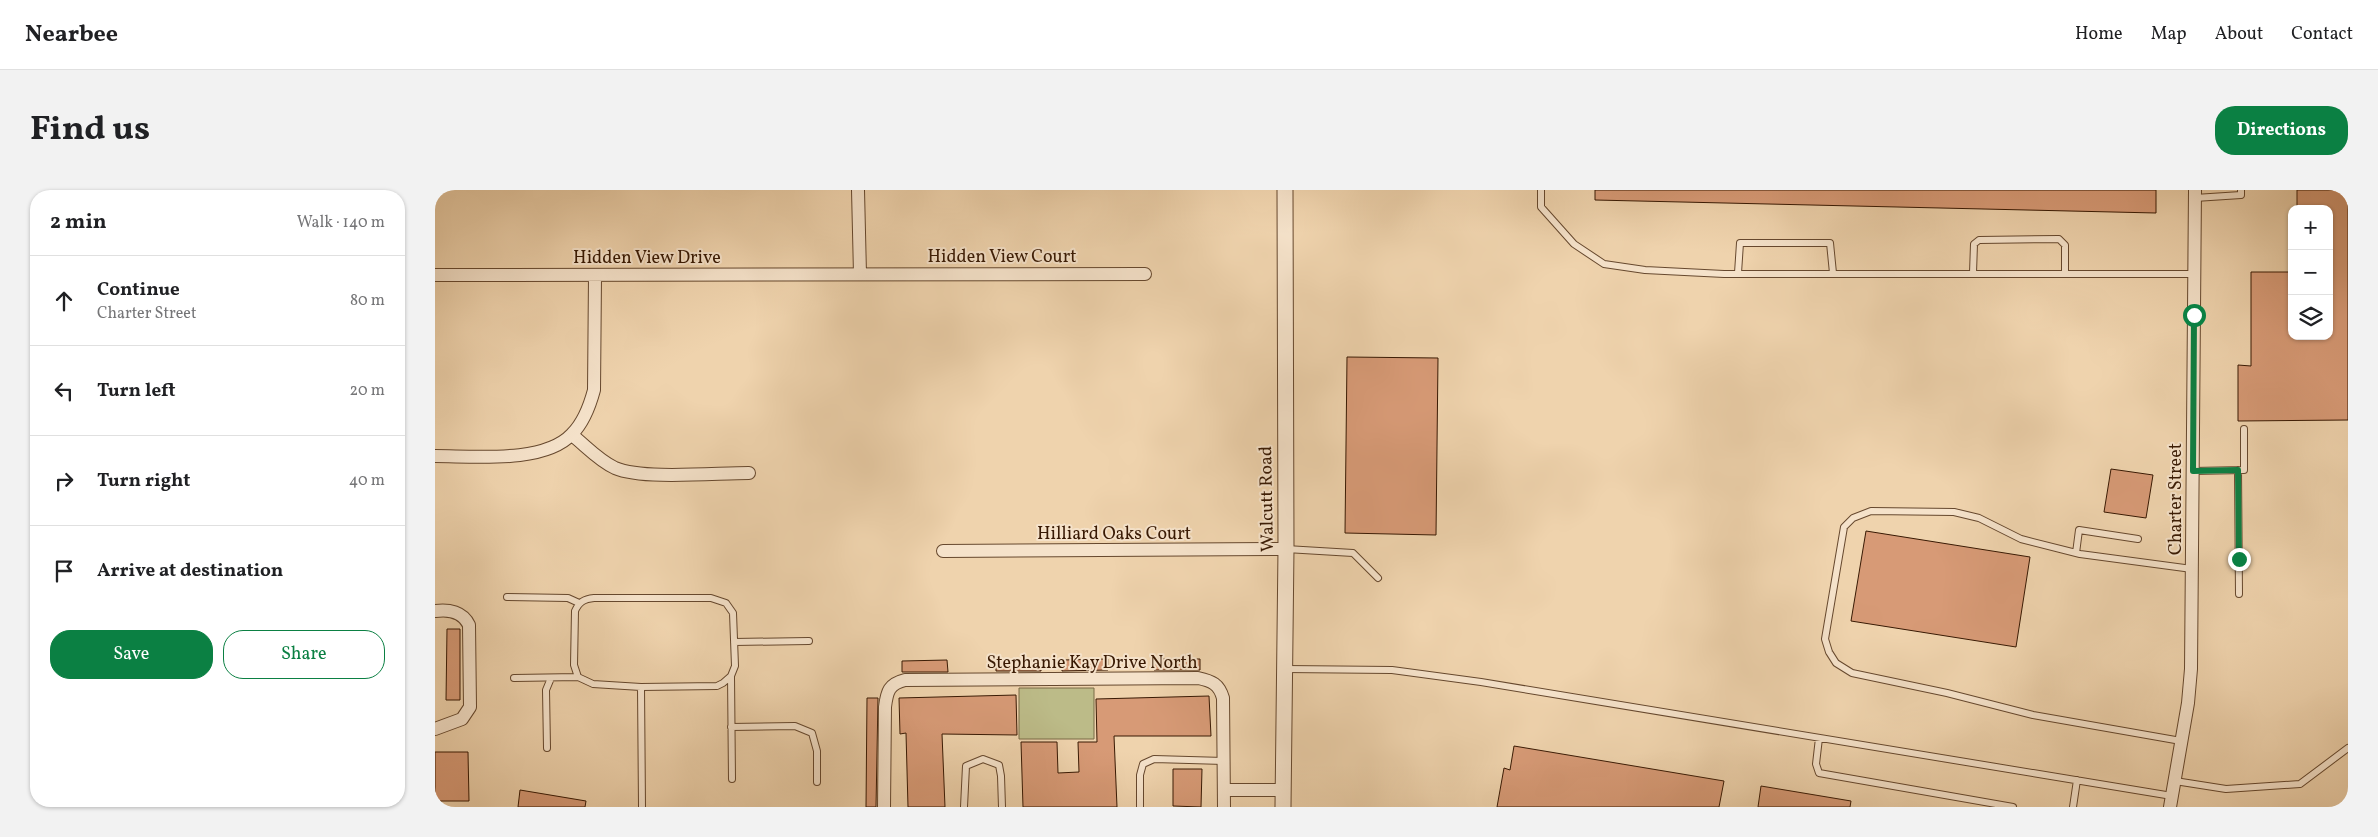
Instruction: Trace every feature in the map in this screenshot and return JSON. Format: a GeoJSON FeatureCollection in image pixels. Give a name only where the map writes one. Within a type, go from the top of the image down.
{"type":"FeatureCollection","features":[{"type":"Feature","properties":{"kind":"street"},"geometry":{"type":"LineString","coordinates":[[859,190],[860,274]]}},
{"type":"Feature","properties":{"kind":"street","name":"Walcutt Road"},"geometry":{"type":"LineString","coordinates":[[1283,807],[1286,549],[1285,190]]}},
{"type":"Feature","properties":{"kind":"street","name":"Charter Street"},"geometry":{"type":"LineString","coordinates":[[2171,801],[2191,669],[2195,194]]}},
{"type":"Feature","properties":{"kind":"street","name":"Hidden View Court"},"geometry":{"type":"LineString","coordinates":[[860,274],[1145,274]]}},
{"type":"Feature","properties":{"kind":"street","name":"Hidden View Drive"},"geometry":{"type":"LineString","coordinates":[[435,275],[860,274]]}},
{"type":"Feature","properties":{"kind":"street"},"geometry":{"type":"LineString","coordinates":[[435,456],[544,451],[572,435],[590,405],[594,390],[595,276]]}},
{"type":"Feature","properties":{"kind":"street"},"geometry":{"type":"LineString","coordinates":[[572,435],[600,459],[615,468],[631,472],[648,474],[749,473]]}},
{"type":"Feature","properties":{"kind":"street","name":"Hilliard Oaks Court"},"geometry":{"type":"LineString","coordinates":[[943,551],[1286,549]]}},
{"type":"Feature","properties":{"kind":"street"},"geometry":{"type":"LineString","coordinates":[[435,611],[443,610],[460,614],[465,618],[469,626],[470,707],[462,719],[435,729]]}},
{"type":"Feature","properties":{"kind":"street","name":"Stephanie Kay Drive North"},"geometry":{"type":"LineString","coordinates":[[884,807],[885,707],[889,687],[895,683],[905,680],[1189,678],[1211,680],[1220,687],[1223,698],[1224,807]]}},
{"type":"Feature","properties":{"kind":"street"},"geometry":{"type":"LineString","coordinates":[[1224,790],[1283,790]]}},
{"type":"Feature","properties":{"kind":"lane"},"geometry":{"type":"LineString","coordinates":[[1541,190],[1541,207],[1573,244],[1604,264],[1645,270],[1738,273],[2195,274]]}},
{"type":"Feature","properties":{"kind":"lane"},"geometry":{"type":"LineString","coordinates":[[2195,194],[2241,195],[2241,190]]}},
{"type":"Feature","properties":{"kind":"lane"},"geometry":{"type":"LineString","coordinates":[[1973,273],[1974,244],[1979,240],[2059,239],[2065,245],[2065,274]]}},
{"type":"Feature","properties":{"kind":"lane"},"geometry":{"type":"LineString","coordinates":[[1738,273],[1740,243],[1830,243],[1833,273]]}},
{"type":"Feature","properties":{"kind":"lane"},"geometry":{"type":"LineString","coordinates":[[2193,471],[2244,470],[2245,429]]}},
{"type":"Feature","properties":{"kind":"lane"},"geometry":{"type":"LineString","coordinates":[[2238,470],[2239,594]]}},
{"type":"Feature","properties":{"kind":"lane"},"geometry":{"type":"LineString","coordinates":[[2181,741],[2033,715],[1947,693],[1852,673],[1836,662],[1829,652],[1825,638],[1845,527],[1853,518],[1871,511],[1954,512],[1979,518],[2021,539],[2076,553],[2192,569]]}},
{"type":"Feature","properties":{"kind":"lane"},"geometry":{"type":"LineString","coordinates":[[2076,553],[2079,530],[2138,539]]}},
{"type":"Feature","properties":{"kind":"lane"},"geometry":{"type":"LineString","coordinates":[[1286,549],[1353,553],[1378,578]]}},
{"type":"Feature","properties":{"kind":"lane"},"geometry":{"type":"LineString","coordinates":[[507,597],[568,598],[579,603],[594,598],[719,599],[726,603],[733,614],[735,666],[731,676],[732,779]]}},
{"type":"Feature","properties":{"kind":"lane"},"geometry":{"type":"LineString","coordinates":[[578,677],[574,665],[575,611],[579,603]]}},
{"type":"Feature","properties":{"kind":"lane"},"geometry":{"type":"LineString","coordinates":[[734,642],[809,641]]}},
{"type":"Feature","properties":{"kind":"lane"},"geometry":{"type":"LineString","coordinates":[[1285,669],[1395,670],[1491,683],[2077,780],[2171,801]]}},
{"type":"Feature","properties":{"kind":"lane"},"geometry":{"type":"LineString","coordinates":[[514,678],[578,677],[593,684],[641,687],[717,686],[731,676]]}},
{"type":"Feature","properties":{"kind":"lane"},"geometry":{"type":"LineString","coordinates":[[547,748],[546,690],[551,678]]}},
{"type":"Feature","properties":{"kind":"lane"},"geometry":{"type":"LineString","coordinates":[[641,687],[642,807]]}},
{"type":"Feature","properties":{"kind":"lane"},"geometry":{"type":"LineString","coordinates":[[731,727],[795,726],[812,733],[817,751],[817,782]]}},
{"type":"Feature","properties":{"kind":"lane"},"geometry":{"type":"LineString","coordinates":[[1819,738],[1816,764],[1819,773],[2013,807]]}},
{"type":"Feature","properties":{"kind":"lane"},"geometry":{"type":"LineString","coordinates":[[2175,782],[2226,789],[2300,784],[2348,748]]}},
{"type":"Feature","properties":{"kind":"lane"},"geometry":{"type":"LineString","coordinates":[[964,807],[966,766],[983,759],[999,765],[1002,807]]}},
{"type":"Feature","properties":{"kind":"lane"},"geometry":{"type":"LineString","coordinates":[[1140,807],[1140,775],[1143,764],[1154,760],[1223,761]]}},
{"type":"Feature","properties":{"kind":"lane"},"geometry":{"type":"LineString","coordinates":[[2073,807],[2077,780]]}},
{"type":"Feature","properties":{"kind":"shaded area"},"geometry":{"type":"Polygon","coordinates":[[[1019,688],[1094,688],[1094,739],[1019,739],[1019,688]]]}},
{"type":"Feature","properties":{"kind":"building"},"geometry":{"type":"Polygon","coordinates":[[[1595,190],[2156,190],[2156,213],[1595,200],[1595,190]]]}},
{"type":"Feature","properties":{"kind":"building"},"geometry":{"type":"Polygon","coordinates":[[[2297,190],[2348,190],[2348,420],[2238,421],[2238,365],[2251,366],[2251,272],[2288,272],[2288,340],[2333,340],[2333,205],[2297,205],[2297,190]]]}},
{"type":"Feature","properties":{"kind":"building"},"geometry":{"type":"Polygon","coordinates":[[[1347,357],[1438,358],[1436,535],[1345,533],[1347,357]]]}},
{"type":"Feature","properties":{"kind":"building"},"geometry":{"type":"Polygon","coordinates":[[[2111,469],[2153,475],[2146,518],[2104,512],[2111,469]]]}},
{"type":"Feature","properties":{"kind":"building"},"geometry":{"type":"Polygon","coordinates":[[[1866,531],[2030,557],[2016,647],[1851,621],[1866,531]]]}},
{"type":"Feature","properties":{"kind":"building"},"geometry":{"type":"Polygon","coordinates":[[[447,629],[460,629],[460,700],[446,700],[447,629]]]}},
{"type":"Feature","properties":{"kind":"building"},"geometry":{"type":"Polygon","coordinates":[[[1108,659],[1108,670],[1062,671],[1062,660],[1108,659]]]}},
{"type":"Feature","properties":{"kind":"building"},"geometry":{"type":"Polygon","coordinates":[[[1154,659],[1200,659],[1200,670],[1154,670],[1154,659]]]}},
{"type":"Feature","properties":{"kind":"building"},"geometry":{"type":"Polygon","coordinates":[[[947,660],[948,672],[902,672],[902,661],[947,660]]]}},
{"type":"Feature","properties":{"kind":"building"},"geometry":{"type":"Polygon","coordinates":[[[996,660],[1041,660],[1041,671],[996,671],[996,660]]]}},
{"type":"Feature","properties":{"kind":"building"},"geometry":{"type":"Polygon","coordinates":[[[1016,695],[1017,735],[942,734],[945,807],[908,807],[906,733],[900,734],[899,698],[1016,695]]]}},
{"type":"Feature","properties":{"kind":"building"},"geometry":{"type":"Polygon","coordinates":[[[1209,696],[1211,736],[1114,736],[1117,807],[1023,807],[1021,742],[1057,742],[1058,773],[1079,772],[1078,742],[1097,742],[1096,699],[1209,696]]]}},
{"type":"Feature","properties":{"kind":"building"},"geometry":{"type":"Polygon","coordinates":[[[867,698],[878,698],[876,807],[866,807],[867,698]]]}},
{"type":"Feature","properties":{"kind":"building"},"geometry":{"type":"Polygon","coordinates":[[[1514,746],[1724,781],[1719,807],[1497,807],[1504,768],[1510,770],[1514,746]]]}},
{"type":"Feature","properties":{"kind":"building"},"geometry":{"type":"Polygon","coordinates":[[[435,752],[468,752],[469,801],[435,801],[435,752]]]}},
{"type":"Feature","properties":{"kind":"building"},"geometry":{"type":"Polygon","coordinates":[[[1173,769],[1202,769],[1201,807],[1173,806],[1173,769]]]}},
{"type":"Feature","properties":{"kind":"building"},"geometry":{"type":"Polygon","coordinates":[[[1761,786],[1851,801],[1850,807],[1758,807],[1761,786]]]}},
{"type":"Feature","properties":{"kind":"building"},"geometry":{"type":"Polygon","coordinates":[[[520,790],[586,801],[585,807],[518,807],[520,790]]]}},
{"type":"Feature","properties":{"kind":"route"},"geometry":{"type":"LineString","coordinates":[[2194,315],[2193,471],[2238,470],[2239,559]]}}]}
